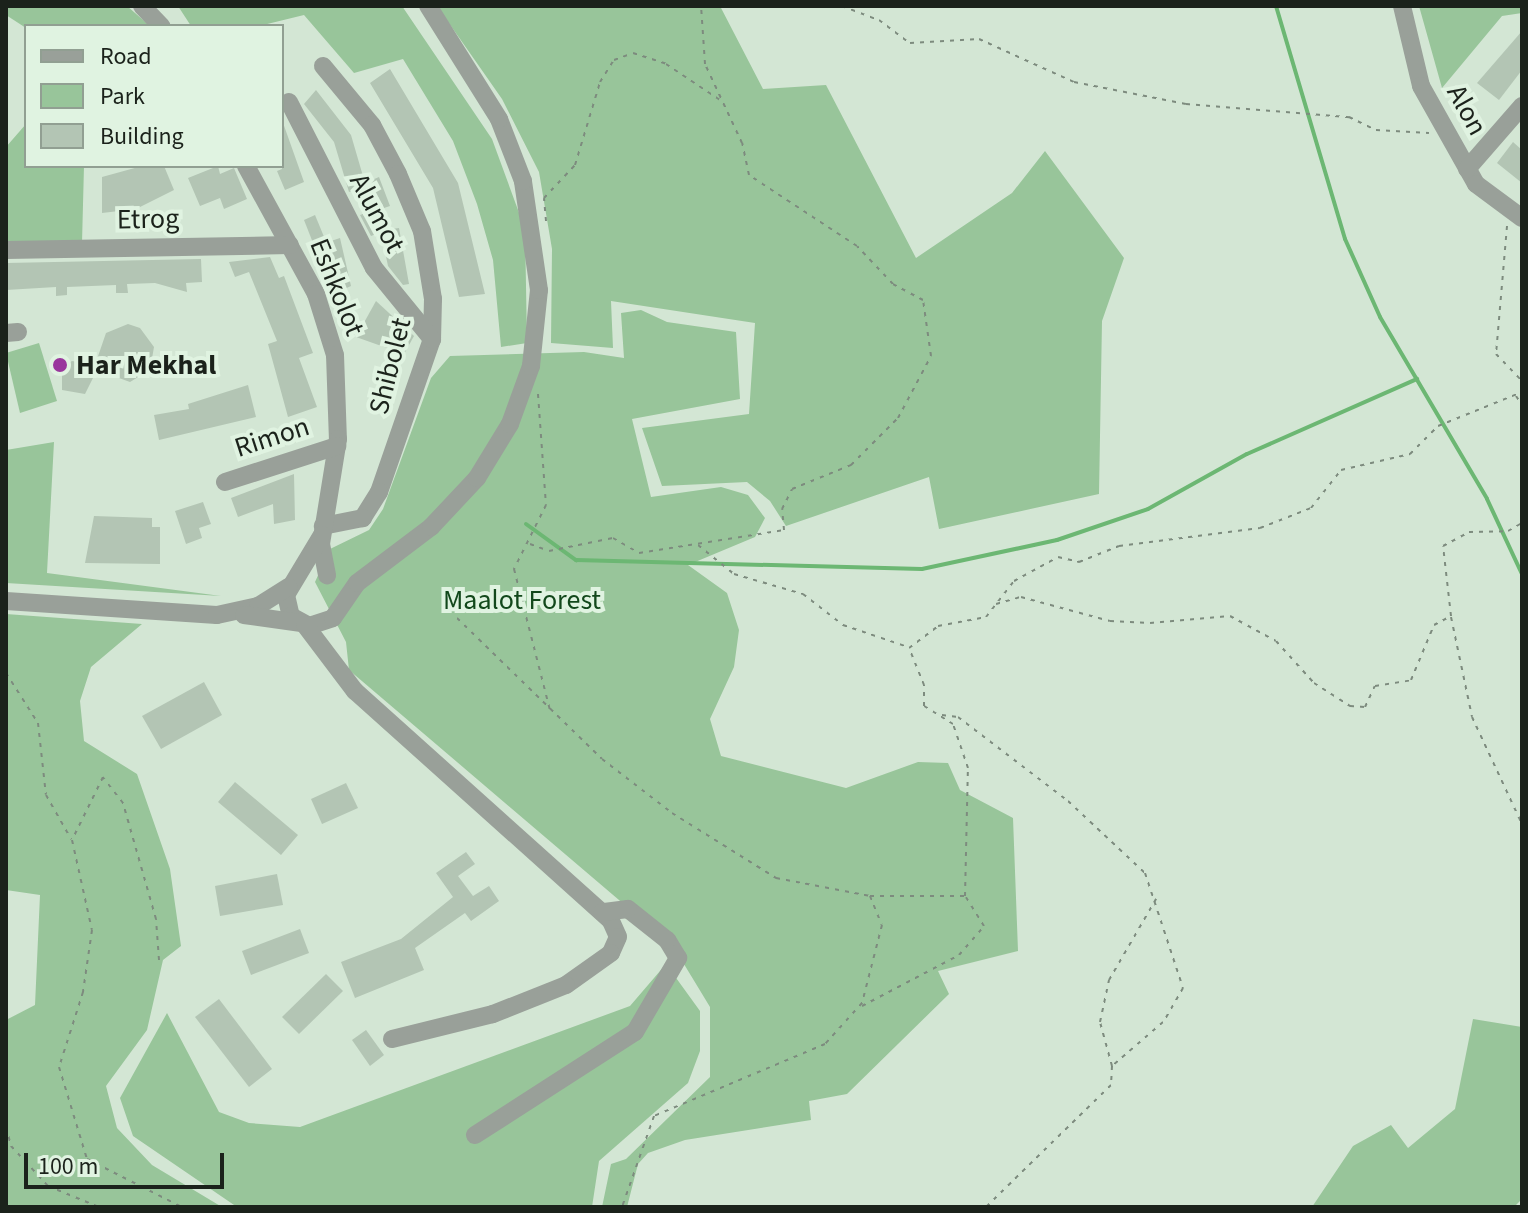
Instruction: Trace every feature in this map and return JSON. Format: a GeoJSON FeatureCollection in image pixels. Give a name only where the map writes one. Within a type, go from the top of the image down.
{"type":"FeatureCollection","features":[{"type":"Feature","properties":{"kind":"street"},"geometry":{"type":"LineString","coordinates":[[142,6],[159,24]]}},
{"type":"Feature","properties":{"kind":"street"},"geometry":{"type":"LineString","coordinates":[[303,624],[322,625],[338,611],[370,571],[431,527],[477,478],[510,424],[531,366],[539,290],[523,181],[499,119],[428,6]]}},
{"type":"Feature","properties":{"kind":"street","name":"Alon"},"geometry":{"type":"LineString","coordinates":[[1402,6],[1421,86],[1476,184],[1516,214]]}},
{"type":"Feature","properties":{"kind":"street","name":"Shibolet"},"geometry":{"type":"LineString","coordinates":[[323,66],[372,125],[422,231],[432,339],[379,492],[363,518],[323,530]]}},
{"type":"Feature","properties":{"kind":"street","name":"Alumot"},"geometry":{"type":"LineString","coordinates":[[289,102],[374,268],[432,339]]}},
{"type":"Feature","properties":{"kind":"street"},"geometry":{"type":"LineString","coordinates":[[1467,169],[1516,127],[1522,106]]}},
{"type":"Feature","properties":{"kind":"street","name":"Eshkolot"},"geometry":{"type":"LineString","coordinates":[[247,168],[316,294],[335,355],[337,446],[323,530],[328,576]]}},
{"type":"Feature","properties":{"kind":"street","name":"Etrog"},"geometry":{"type":"LineString","coordinates":[[6,250],[290,245]]}},
{"type":"Feature","properties":{"kind":"street","name":"Rimon"},"geometry":{"type":"LineString","coordinates":[[225,482],[337,446]]}},
{"type":"Feature","properties":{"kind":"street","name":"Eshkolot"},"geometry":{"type":"LineString","coordinates":[[225,614],[258,606],[292,582],[323,530]]}},
{"type":"Feature","properties":{"kind":"street"},"geometry":{"type":"LineString","coordinates":[[370,571],[292,582],[287,608],[365,701],[602,912],[618,937],[588,973],[493,1014],[392,1039]]}},
{"type":"Feature","properties":{"kind":"street"},"geometry":{"type":"LineString","coordinates":[[328,576],[339,590],[338,611],[329,638],[337,667]]}},
{"type":"Feature","properties":{"kind":"street","name":"Eshkolot"},"geometry":{"type":"LineString","coordinates":[[6,601],[166,616],[225,614],[303,624]]}},
{"type":"Feature","properties":{"kind":"street"},"geometry":{"type":"LineString","coordinates":[[475,1135],[635,1032],[678,958],[667,940],[628,909],[602,912]]}},
{"type":"Feature","properties":{"kind":"path"},"geometry":{"type":"LineString","coordinates":[[530,544],[549,551],[613,538],[639,553],[784,530],[782,509],[792,489],[851,465],[898,418],[931,356],[923,300],[893,284],[857,246],[749,175],[724,103],[705,64],[701,6]]}},
{"type":"Feature","properties":{"kind":"path"},"geometry":{"type":"LineString","coordinates":[[842,6],[879,20],[910,43],[979,39],[1074,82],[1186,104],[1349,117],[1406,134],[1446,131]]}},
{"type":"Feature","properties":{"kind":"path"},"geometry":{"type":"LineString","coordinates":[[547,229],[544,198],[575,165],[600,82],[614,60],[633,53],[666,64],[724,103]]}},
{"type":"Feature","properties":{"kind":"path"},"geometry":{"type":"LineString","coordinates":[[1516,214],[1497,287],[1496,354],[1522,381]]}},
{"type":"Feature","properties":{"kind":"path"},"geometry":{"type":"LineString","coordinates":[[531,366],[546,505],[530,544],[514,569],[550,712]]}},
{"type":"Feature","properties":{"kind":"path"},"geometry":{"type":"LineString","coordinates":[[909,648],[938,626],[986,617],[1014,581],[1058,557],[1079,562],[1119,546],[1206,540],[1299,513],[1311,508],[1341,470],[1410,454],[1438,426],[1522,392]]}},
{"type":"Feature","properties":{"kind":"path"},"geometry":{"type":"LineString","coordinates":[[1515,395],[1522,405]]}},
{"type":"Feature","properties":{"kind":"path"},"geometry":{"type":"LineString","coordinates":[[1522,523],[1508,531],[1469,532],[1443,546],[1451,616],[1472,717],[1522,824]]}},
{"type":"Feature","properties":{"kind":"path"},"geometry":{"type":"LineString","coordinates":[[622,1207],[654,1116],[825,1044],[858,1008],[959,955],[984,926],[965,896],[968,768],[953,724],[924,706],[924,685],[909,648],[843,625],[803,594],[734,574],[698,545]]}},
{"type":"Feature","properties":{"kind":"path"},"geometry":{"type":"LineString","coordinates":[[995,604],[1021,597],[1110,621],[1150,623],[1230,616],[1276,641],[1314,683],[1350,706],[1365,707],[1375,686],[1411,680],[1434,625],[1451,616]]}},
{"type":"Feature","properties":{"kind":"path"},"geometry":{"type":"LineString","coordinates":[[457,618],[550,712],[672,813],[776,878],[870,896],[965,896]]}},
{"type":"Feature","properties":{"kind":"path"},"geometry":{"type":"LineString","coordinates":[[6,673],[38,723],[46,795],[72,840],[92,930],[83,992],[59,1067],[87,1159],[182,1207]]}},
{"type":"Feature","properties":{"kind":"path"},"geometry":{"type":"LineString","coordinates":[[938,715],[958,717],[1068,801],[1145,873],[1156,898],[1183,988],[1163,1022],[1112,1066]]}},
{"type":"Feature","properties":{"kind":"path"},"geometry":{"type":"LineString","coordinates":[[72,840],[103,777],[123,803],[138,872],[156,919],[159,960]]}},
{"type":"Feature","properties":{"kind":"path"},"geometry":{"type":"LineString","coordinates":[[858,1008],[882,925],[870,896]]}},
{"type":"Feature","properties":{"kind":"path"},"geometry":{"type":"LineString","coordinates":[[986,1207],[1111,1085],[1112,1066],[1100,1022],[1109,980],[1156,898]]}},
{"type":"Feature","properties":{"kind":"path"},"geometry":{"type":"LineString","coordinates":[[1522,918],[1522,960]]}},
{"type":"Feature","properties":{"kind":"path"},"geometry":{"type":"LineString","coordinates":[[6,1127],[11,1146],[48,1186],[99,1207]]}},
{"type":"Feature","properties":{"kind":"green space"},"geometry":{"type":"Polygon","coordinates":[[[6,6],[127,6],[148,24],[24,24],[24,27],[6,15],[6,6]]]}},
{"type":"Feature","properties":{"kind":"green space"},"geometry":{"type":"Polygon","coordinates":[[[178,6],[402,6],[492,139],[525,229],[527,343],[501,347],[493,260],[477,204],[453,141],[403,59],[354,73],[304,15],[267,24],[190,24],[178,6]]]}},
{"type":"Feature","properties":{"kind":"green space"},"geometry":{"type":"Polygon","coordinates":[[[437,6],[720,6],[763,89],[826,85],[916,258],[1012,193],[1045,151],[1124,258],[1102,321],[1099,494],[939,529],[929,477],[786,526],[770,501],[747,482],[662,486],[642,428],[749,414],[755,323],[611,301],[613,348],[551,343],[552,249],[539,172],[502,99],[437,6]]]}},
{"type":"Feature","properties":{"kind":"green space"},"geometry":{"type":"Polygon","coordinates":[[[1419,6],[1522,6],[1522,13],[1502,16],[1442,88],[1419,6]]]}},
{"type":"Feature","properties":{"kind":"green space"},"geometry":{"type":"Polygon","coordinates":[[[24,126],[24,168],[84,168],[82,243],[6,243],[6,147],[24,126]]]}},
{"type":"Feature","properties":{"kind":"green space","name":"Maalot Forest"},"geometry":{"type":"Polygon","coordinates":[[[641,310],[667,322],[736,332],[740,399],[632,419],[651,497],[721,487],[748,495],[765,518],[755,537],[688,565],[727,593],[739,630],[734,667],[710,719],[721,756],[846,788],[918,762],[948,763],[960,790],[1013,818],[1018,951],[938,971],[949,994],[847,1094],[809,1101],[811,1120],[685,1140],[648,1153],[638,1164],[627,1207],[602,1207],[611,1164],[626,1159],[710,1077],[710,1007],[673,946],[349,670],[346,642],[315,582],[330,549],[369,530],[383,509],[431,378],[450,356],[584,352],[624,358],[621,313],[641,310]]]}},
{"type":"Feature","properties":{"kind":"green space"},"geometry":{"type":"Polygon","coordinates":[[[39,343],[57,401],[20,413],[6,353],[39,343]]]}},
{"type":"Feature","properties":{"kind":"green space"},"geometry":{"type":"Polygon","coordinates":[[[54,442],[47,573],[221,596],[6,583],[6,450],[54,442]]]}},
{"type":"Feature","properties":{"kind":"green space"},"geometry":{"type":"Polygon","coordinates":[[[6,614],[142,624],[91,667],[80,701],[84,741],[137,774],[170,869],[181,946],[163,960],[147,1030],[106,1086],[117,1128],[152,1165],[222,1207],[6,1207],[6,1020],[35,1005],[40,895],[6,890],[6,614]]]}},
{"type":"Feature","properties":{"kind":"green space"},"geometry":{"type":"Polygon","coordinates":[[[666,964],[700,1011],[700,1051],[688,1083],[599,1161],[592,1207],[237,1207],[133,1136],[120,1098],[167,1013],[219,1112],[249,1123],[300,1127],[630,1006],[666,964]]]}},
{"type":"Feature","properties":{"kind":"green space"},"geometry":{"type":"Polygon","coordinates":[[[1473,1019],[1522,1027],[1522,1199],[1514,1207],[1312,1207],[1353,1146],[1391,1125],[1408,1148],[1455,1109],[1473,1019]]]}},
{"type":"Feature","properties":{"kind":"building"},"geometry":{"type":"Polygon","coordinates":[[[1522,31],[1522,70],[1499,100],[1477,83],[1522,31]]]}},
{"type":"Feature","properties":{"kind":"building"},"geometry":{"type":"Polygon","coordinates":[[[390,69],[458,183],[485,294],[459,297],[433,188],[370,83],[390,69]]]}},
{"type":"Feature","properties":{"kind":"building"},"geometry":{"type":"Polygon","coordinates":[[[316,90],[351,135],[365,183],[379,177],[390,206],[378,210],[385,230],[399,228],[409,284],[403,285],[388,266],[381,232],[371,236],[360,215],[374,210],[365,186],[349,192],[334,142],[304,104],[316,90]]]}},
{"type":"Feature","properties":{"kind":"building"},"geometry":{"type":"Polygon","coordinates":[[[284,126],[304,182],[285,190],[277,171],[282,169],[284,126]]]}},
{"type":"Feature","properties":{"kind":"building"},"geometry":{"type":"Polygon","coordinates":[[[1513,142],[1522,150],[1522,183],[1497,163],[1513,142]]]}},
{"type":"Feature","properties":{"kind":"building"},"geometry":{"type":"Polygon","coordinates":[[[135,168],[165,168],[174,190],[136,209],[102,213],[102,177],[135,168]]]}},
{"type":"Feature","properties":{"kind":"building"},"geometry":{"type":"Polygon","coordinates":[[[213,168],[218,168],[220,174],[234,168],[247,199],[224,209],[220,198],[200,206],[188,178],[213,168]]]}},
{"type":"Feature","properties":{"kind":"building"},"geometry":{"type":"Polygon","coordinates":[[[315,215],[327,244],[315,248],[304,220],[315,215]]]}},
{"type":"Feature","properties":{"kind":"building"},"geometry":{"type":"Polygon","coordinates":[[[340,238],[351,286],[340,291],[328,242],[340,238]]]}},
{"type":"Feature","properties":{"kind":"building"},"geometry":{"type":"Polygon","coordinates":[[[270,257],[279,278],[284,276],[313,353],[299,358],[317,407],[288,417],[268,344],[277,341],[249,272],[235,277],[229,262],[270,257]]]}},
{"type":"Feature","properties":{"kind":"building"},"geometry":{"type":"Polygon","coordinates":[[[201,259],[202,282],[186,283],[187,292],[155,283],[127,284],[128,293],[116,293],[116,285],[67,287],[67,295],[56,296],[56,287],[6,290],[6,263],[201,259]]]}},
{"type":"Feature","properties":{"kind":"building"},"geometry":{"type":"Polygon","coordinates":[[[376,301],[414,336],[404,354],[356,337],[376,301]]]}},
{"type":"Feature","properties":{"kind":"building"},"geometry":{"type":"Polygon","coordinates":[[[128,324],[140,328],[154,347],[150,370],[130,382],[97,370],[85,394],[62,390],[62,367],[72,361],[95,365],[106,333],[128,324]]]}},
{"type":"Feature","properties":{"kind":"building"},"geometry":{"type":"Polygon","coordinates":[[[248,385],[256,417],[159,440],[154,415],[189,409],[188,404],[248,385]]]}},
{"type":"Feature","properties":{"kind":"building"},"geometry":{"type":"Polygon","coordinates":[[[294,474],[295,520],[274,524],[273,504],[238,517],[231,498],[294,474]]]}},
{"type":"Feature","properties":{"kind":"building"},"geometry":{"type":"Polygon","coordinates":[[[203,502],[211,524],[199,528],[202,538],[186,544],[175,511],[203,502]]]}},
{"type":"Feature","properties":{"kind":"building"},"geometry":{"type":"Polygon","coordinates":[[[94,516],[152,518],[152,527],[160,527],[160,564],[85,563],[94,516]]]}},
{"type":"Feature","properties":{"kind":"building"},"geometry":{"type":"Polygon","coordinates":[[[204,682],[222,715],[161,749],[142,716],[204,682]]]}},
{"type":"Feature","properties":{"kind":"building"},"geometry":{"type":"Polygon","coordinates":[[[235,782],[298,835],[281,855],[218,802],[235,782]]]}},
{"type":"Feature","properties":{"kind":"building"},"geometry":{"type":"Polygon","coordinates":[[[346,783],[358,808],[322,824],[311,799],[346,783]]]}},
{"type":"Feature","properties":{"kind":"building"},"geometry":{"type":"Polygon","coordinates":[[[466,852],[475,864],[458,876],[473,896],[489,886],[499,901],[471,921],[465,913],[415,948],[424,970],[355,998],[341,962],[401,939],[453,897],[436,873],[466,852]]]}},
{"type":"Feature","properties":{"kind":"building"},"geometry":{"type":"Polygon","coordinates":[[[277,874],[283,905],[220,916],[215,886],[277,874]]]}},
{"type":"Feature","properties":{"kind":"building"},"geometry":{"type":"Polygon","coordinates":[[[300,929],[309,953],[251,975],[242,951],[300,929]]]}},
{"type":"Feature","properties":{"kind":"building"},"geometry":{"type":"Polygon","coordinates":[[[326,974],[343,991],[299,1034],[282,1017],[326,974]]]}},
{"type":"Feature","properties":{"kind":"building"},"geometry":{"type":"Polygon","coordinates":[[[219,999],[272,1069],[249,1087],[195,1017],[219,999]]]}},
{"type":"Feature","properties":{"kind":"building"},"geometry":{"type":"Polygon","coordinates":[[[366,1030],[384,1055],[370,1066],[352,1040],[366,1030]]]}},
{"type":"Feature","properties":{"kind":"waterway"},"geometry":{"type":"LineString","coordinates":[[1276,6],[1345,239],[1380,317],[1487,499],[1522,574]]}},
{"type":"Feature","properties":{"kind":"waterway"},"geometry":{"type":"LineString","coordinates":[[526,524],[576,560],[922,569],[1057,540],[1148,509],[1247,454],[1417,379]]}},
{"type":"Feature","properties":{"kind":"place","name":"Har Mekhal"},"geometry":{"type":"Point","coordinates":[60,365]}}]}
